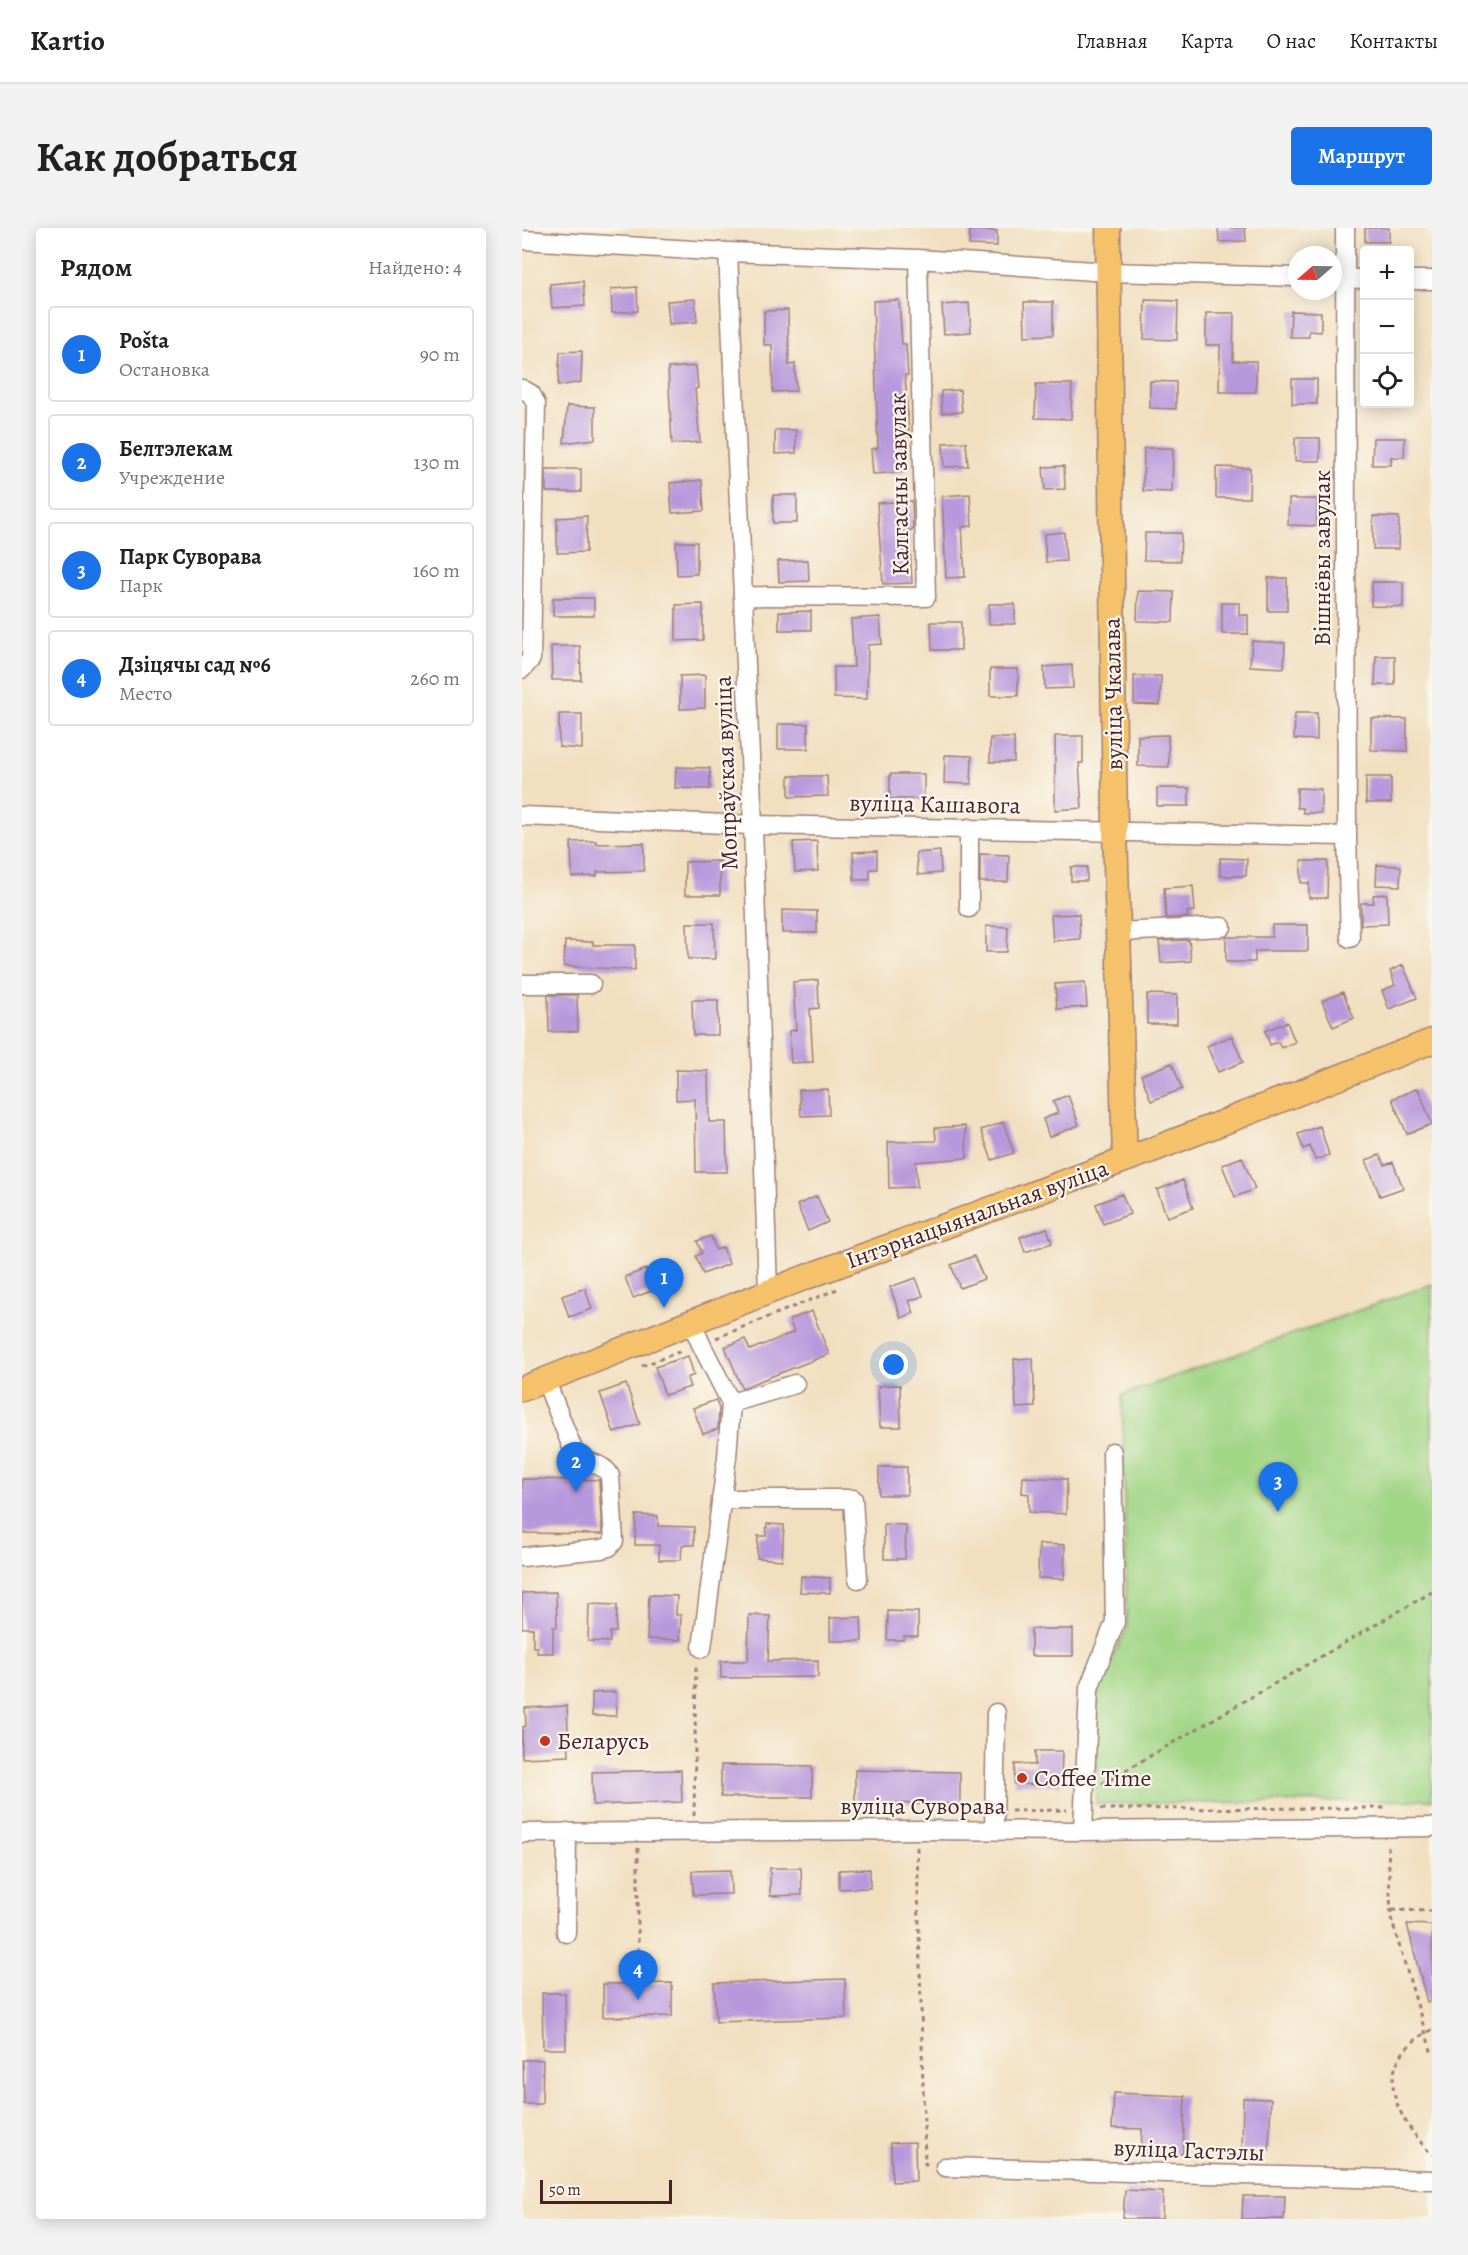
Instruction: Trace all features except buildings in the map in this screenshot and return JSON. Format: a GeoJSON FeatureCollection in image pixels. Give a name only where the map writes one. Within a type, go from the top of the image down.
{"type":"FeatureCollection","features":[{"type":"Feature","properties":{"kind":"main road","name":"вуліца Чкалава"},"geometry":{"type":"LineString","coordinates":[[1108,228],[1115,831],[1125,1160]]}},
{"type":"Feature","properties":{"kind":"main road","name":"Інтэрнацыянальная вуліца"},"geometry":{"type":"LineString","coordinates":[[522,1389],[691,1321],[1125,1160],[1432,1041]]}},
{"type":"Feature","properties":{"kind":"street","name":"Вішнёвы завулак"},"geometry":{"type":"LineString","coordinates":[[1342,254],[1345,228]]}},
{"type":"Feature","properties":{"kind":"street"},"geometry":{"type":"LineString","coordinates":[[522,240],[728,252],[918,259],[1108,272],[1288,277]]}},
{"type":"Feature","properties":{"kind":"street","name":"Мопраўская вуліца"},"geometry":{"type":"LineString","coordinates":[[728,252],[753,825],[768,1292]]}},
{"type":"Feature","properties":{"kind":"street","name":"Калгасны завулак"},"geometry":{"type":"LineString","coordinates":[[742,596],[926,597],[918,259]]}},
{"type":"Feature","properties":{"kind":"street"},"geometry":{"type":"LineString","coordinates":[[1342,279],[1360,279]]}},
{"type":"Feature","properties":{"kind":"street"},"geometry":{"type":"LineString","coordinates":[[1414,280],[1432,280]]}},
{"type":"Feature","properties":{"kind":"street","name":"Вішнёвы завулак"},"geometry":{"type":"LineString","coordinates":[[1339,300],[1350,938]]}},
{"type":"Feature","properties":{"kind":"street"},"geometry":{"type":"LineString","coordinates":[[522,389],[531,394],[536,404],[531,659],[522,669]]}},
{"type":"Feature","properties":{"kind":"street","name":"вуліца Кашавога"},"geometry":{"type":"LineString","coordinates":[[522,816],[753,825],[1347,836]]}},
{"type":"Feature","properties":{"kind":"street"},"geometry":{"type":"LineString","coordinates":[[969,828],[969,908]]}},
{"type":"Feature","properties":{"kind":"street"},"geometry":{"type":"LineString","coordinates":[[1118,933],[1222,927]]}},
{"type":"Feature","properties":{"kind":"street"},"geometry":{"type":"LineString","coordinates":[[522,984],[591,984]]}},
{"type":"Feature","properties":{"kind":"street"},"geometry":{"type":"LineString","coordinates":[[691,1321],[731,1403],[702,1648]]}},
{"type":"Feature","properties":{"kind":"street"},"geometry":{"type":"LineString","coordinates":[[522,1557],[601,1549],[609,1547],[614,1541],[610,1476],[601,1466],[576,1457],[571,1450],[545,1379]]}},
{"type":"Feature","properties":{"kind":"street"},"geometry":{"type":"LineString","coordinates":[[731,1403],[795,1384]]}},
{"type":"Feature","properties":{"kind":"street"},"geometry":{"type":"LineString","coordinates":[[1083,1831],[1089,1688],[1115,1622],[1112,1452]]}},
{"type":"Feature","properties":{"kind":"street"},"geometry":{"type":"LineString","coordinates":[[721,1499],[853,1498],[858,1580]]}},
{"type":"Feature","properties":{"kind":"street"},"geometry":{"type":"LineString","coordinates":[[994,1830],[996,1713]]}},
{"type":"Feature","properties":{"kind":"street","name":"вуліца Суворава"},"geometry":{"type":"LineString","coordinates":[[522,1833],[1432,1827]]}},
{"type":"Feature","properties":{"kind":"street"},"geometry":{"type":"LineString","coordinates":[[567,1832],[567,1933]]}},
{"type":"Feature","properties":{"kind":"street","name":"вуліца Гастэлы"},"geometry":{"type":"LineString","coordinates":[[945,2167],[1432,2180]]}},
{"type":"Feature","properties":{"kind":"path"},"geometry":{"type":"LineString","coordinates":[[1085,1794],[1432,1592]]}},
{"type":"Feature","properties":{"kind":"path"},"geometry":{"type":"LineString","coordinates":[[695,1831],[695,1683],[696,1660],[702,1648]]}},
{"type":"Feature","properties":{"kind":"path"},"geometry":{"type":"LineString","coordinates":[[1388,1827],[1391,1918],[1432,2054]]}},
{"type":"Feature","properties":{"kind":"path"},"geometry":{"type":"LineString","coordinates":[[916,1830],[925,2164],[945,2167]]}},
{"type":"Feature","properties":{"kind":"path"},"geometry":{"type":"LineString","coordinates":[[638,1832],[638,1963]]}},
{"type":"Feature","properties":{"kind":"path"},"geometry":{"type":"LineString","coordinates":[[1391,1910],[1432,1911]]}},
{"type":"Feature","properties":{"kind":"path"},"geometry":{"type":"LineString","coordinates":[[1432,2030],[1412,2043],[1400,2057],[1394,2071],[1394,2095],[1400,2113],[1412,2133],[1432,2155]]}},
{"type":"Feature","properties":{"kind":"green space"},"geometry":{"type":"Polygon","coordinates":[[[1432,1284],[1432,1800],[1096,1804],[1098,1684],[1127,1629],[1122,1395],[1432,1284]]]}},
{"type":"Feature","properties":{"kind":"place","name":"Pošta"},"geometry":{"type":"Point","coordinates":[664,1308]}},
{"type":"Feature","properties":{"kind":"place","name":"Белтэлекам"},"geometry":{"type":"Point","coordinates":[576,1492]}},
{"type":"Feature","properties":{"kind":"place","name":"Парк Суворава"},"geometry":{"type":"Point","coordinates":[1278,1512]}},
{"type":"Feature","properties":{"kind":"place","name":"Беларусь"},"geometry":{"type":"Point","coordinates":[545,1741]}},
{"type":"Feature","properties":{"kind":"place","name":"Coffee Time"},"geometry":{"type":"Point","coordinates":[1022,1778]}},
{"type":"Feature","properties":{"kind":"place","name":"Дзіцячы сад №6"},"geometry":{"type":"Point","coordinates":[638,2000]}}]}
